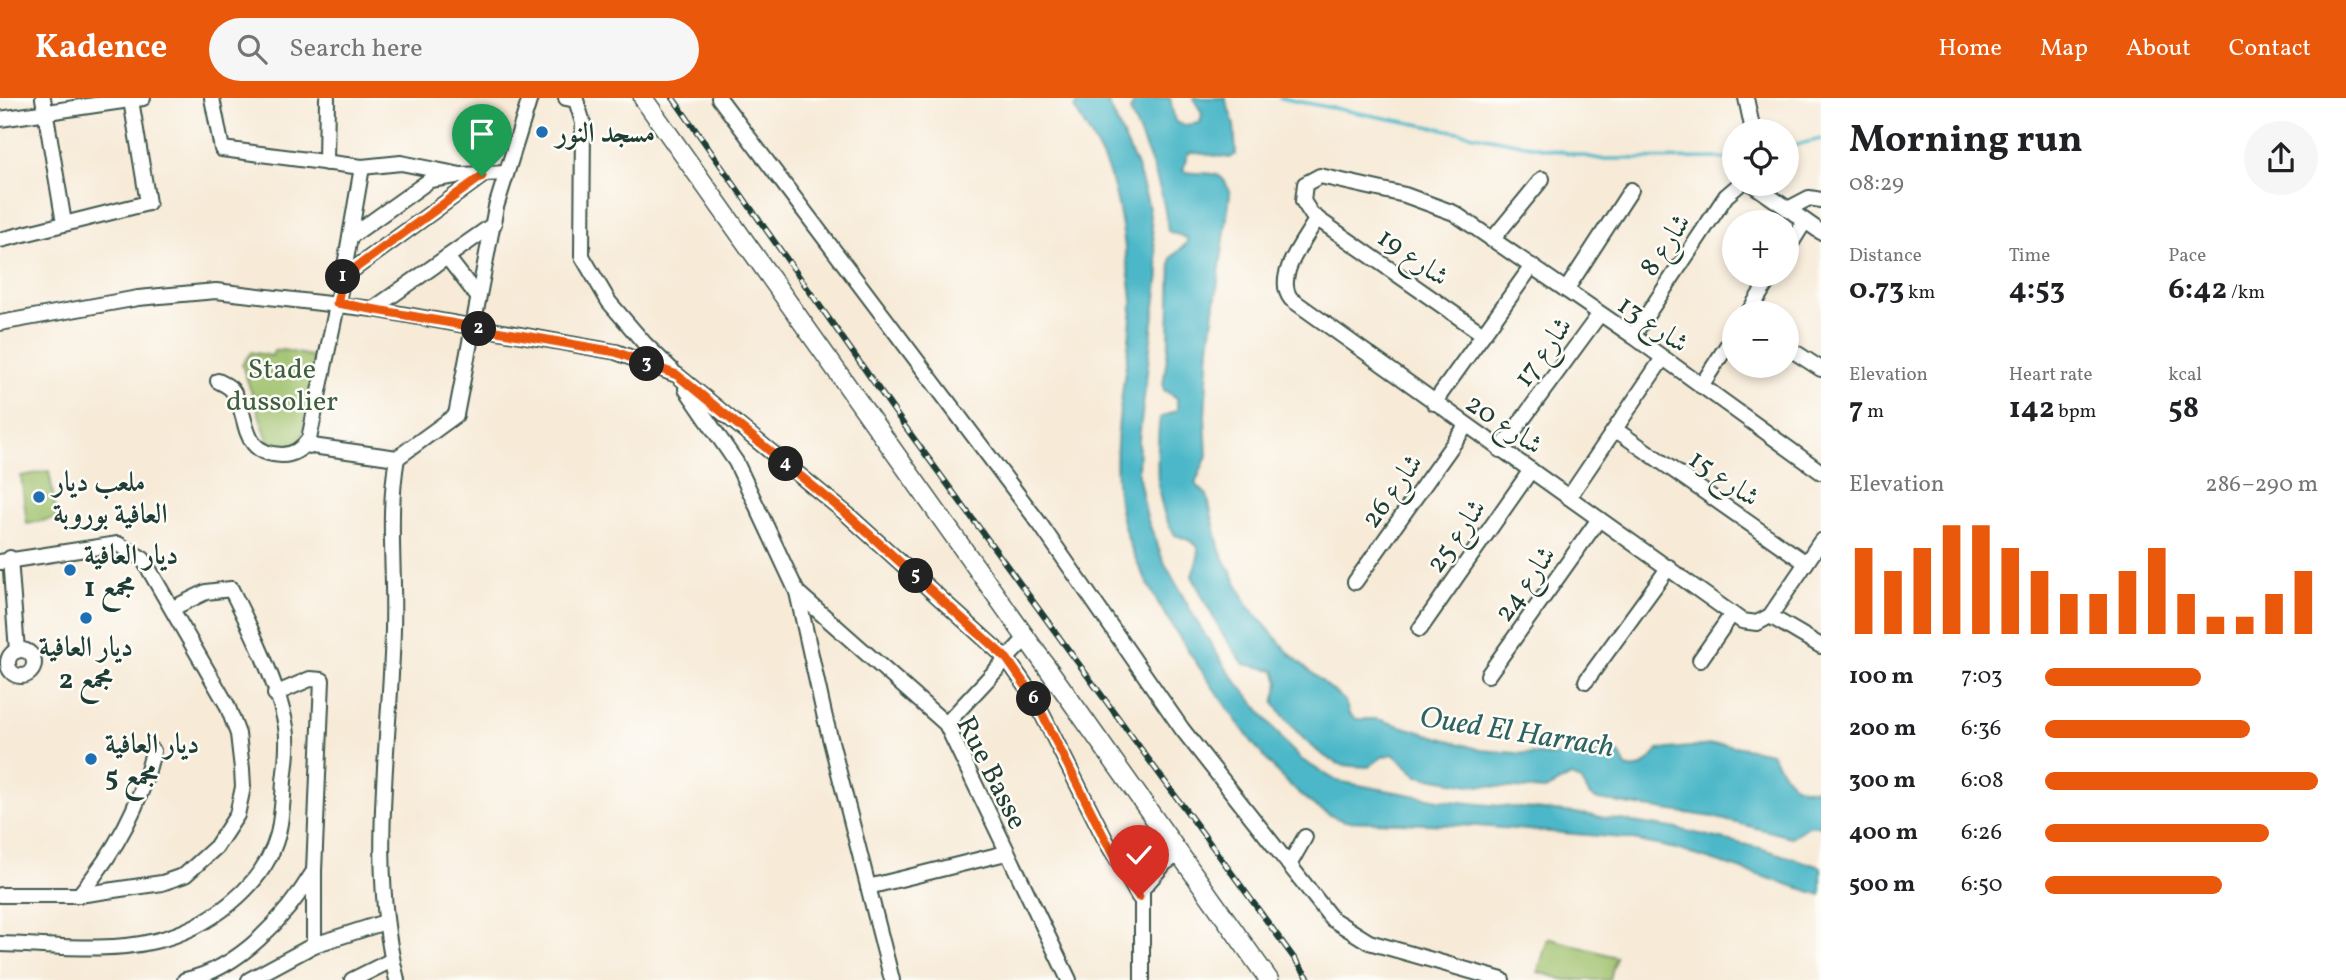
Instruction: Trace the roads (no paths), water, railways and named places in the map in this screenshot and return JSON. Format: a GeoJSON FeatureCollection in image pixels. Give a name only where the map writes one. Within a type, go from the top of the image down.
{"type":"FeatureCollection","features":[{"type":"Feature","properties":{"kind":"main road"},"geometry":{"type":"LineString","coordinates":[[643,98],[1269,980]]}},
{"type":"Feature","properties":{"kind":"street"},"geometry":{"type":"LineString","coordinates":[[212,98],[222,149],[362,167],[401,163],[461,175],[506,173]]}},
{"type":"Feature","properties":{"kind":"street"},"geometry":{"type":"LineString","coordinates":[[326,163],[327,98]]}},
{"type":"Feature","properties":{"kind":"street"},"geometry":{"type":"LineString","coordinates":[[304,445],[397,458],[456,415],[494,224],[506,173],[530,98]]}},
{"type":"Feature","properties":{"kind":"street"},"geometry":{"type":"LineString","coordinates":[[719,98],[1040,524],[1182,729],[1332,919],[1356,936],[1403,953],[1502,980]]}},
{"type":"Feature","properties":{"kind":"street"},"geometry":{"type":"LineString","coordinates":[[1746,98],[1750,119]]}},
{"type":"Feature","properties":{"kind":"street"},"geometry":{"type":"LineString","coordinates":[[0,119],[44,105],[137,99],[148,203],[0,240]]}},
{"type":"Feature","properties":{"kind":"street"},"geometry":{"type":"LineString","coordinates":[[573,99],[583,123],[582,256],[610,302],[645,344],[677,375],[848,515],[1007,659],[1033,696],[1105,839],[1139,897],[1142,980]]}},
{"type":"Feature","properties":{"kind":"street"},"geometry":{"type":"LineString","coordinates":[[44,105],[64,223]]}},
{"type":"Feature","properties":{"kind":"street"},"geometry":{"type":"LineString","coordinates":[[218,381],[232,389],[252,443],[260,450],[291,454],[309,439],[343,277],[362,167]]}},
{"type":"Feature","properties":{"kind":"street"},"geometry":{"type":"LineString","coordinates":[[350,237],[430,180],[461,175]]}},
{"type":"Feature","properties":{"kind":"street"},"geometry":{"type":"LineString","coordinates":[[343,277],[482,176]]}},
{"type":"Feature","properties":{"kind":"street","name":"شارع 13"},"geometry":{"type":"LineString","coordinates":[[1317,218],[1305,206],[1303,190],[1309,180],[1320,176],[1434,204],[1470,223],[1599,315],[1633,336],[1821,472]]}},
{"type":"Feature","properties":{"kind":"street"},"geometry":{"type":"LineString","coordinates":[[1492,240],[1542,179]]}},
{"type":"Feature","properties":{"kind":"street"},"geometry":{"type":"LineString","coordinates":[[1566,290],[1631,190]]}},
{"type":"Feature","properties":{"kind":"street","name":"شارع 8"},"geometry":{"type":"LineString","coordinates":[[1633,336],[1726,196]]}},
{"type":"Feature","properties":{"kind":"street"},"geometry":{"type":"LineString","coordinates":[[1775,196],[1788,209],[1821,232]]}},
{"type":"Feature","properties":{"kind":"street"},"geometry":{"type":"LineString","coordinates":[[1788,209],[1809,198],[1821,200]]}},
{"type":"Feature","properties":{"kind":"street","name":"شارع 19"},"geometry":{"type":"LineString","coordinates":[[1317,218],[1483,334]]}},
{"type":"Feature","properties":{"kind":"street","name":"شارع 20"},"geometry":{"type":"LineString","coordinates":[[1317,218],[1286,275],[1287,294],[1434,403],[1732,614],[1752,624],[1770,615]]}},
{"type":"Feature","properties":{"kind":"street"},"geometry":{"type":"LineString","coordinates":[[1799,231],[1805,221]]}},
{"type":"Feature","properties":{"kind":"street"},"geometry":{"type":"LineString","coordinates":[[373,309],[494,224]]}},
{"type":"Feature","properties":{"kind":"street"},"geometry":{"type":"LineString","coordinates":[[447,257],[478,297]]}},
{"type":"Feature","properties":{"kind":"street"},"geometry":{"type":"LineString","coordinates":[[1434,403],[1532,266]]}},
{"type":"Feature","properties":{"kind":"street"},"geometry":{"type":"LineString","coordinates":[[0,323],[138,298],[216,292],[337,303],[616,352],[677,375],[736,463],[797,592],[825,718],[892,980]]}},
{"type":"Feature","properties":{"kind":"street","name":"شارع 17"},"geometry":{"type":"LineString","coordinates":[[1500,450],[1599,315]]}},
{"type":"Feature","properties":{"kind":"street"},"geometry":{"type":"LineString","coordinates":[[1700,386],[1722,353]]}},
{"type":"Feature","properties":{"kind":"street"},"geometry":{"type":"LineString","coordinates":[[1799,354],[1819,365]]}},
{"type":"Feature","properties":{"kind":"street"},"geometry":{"type":"LineString","coordinates":[[1569,497],[1663,358]]}},
{"type":"Feature","properties":{"kind":"street","name":"شارع 26"},"geometry":{"type":"LineString","coordinates":[[1355,582],[1466,426]]}},
{"type":"Feature","properties":{"kind":"street","name":"شارع 15"},"geometry":{"type":"LineString","coordinates":[[1616,430],[1806,563]]}},
{"type":"Feature","properties":{"kind":"street"},"geometry":{"type":"LineString","coordinates":[[397,458],[392,488],[394,628],[380,857],[385,922],[397,980]]}},
{"type":"Feature","properties":{"kind":"street","name":"شارع 25"},"geometry":{"type":"LineString","coordinates":[[1420,629],[1531,470]]}},
{"type":"Feature","properties":{"kind":"street","name":"شارع 24"},"geometry":{"type":"LineString","coordinates":[[1488,675],[1599,519]]}},
{"type":"Feature","properties":{"kind":"street"},"geometry":{"type":"LineString","coordinates":[[1821,541],[1770,615],[1821,646]]}},
{"type":"Feature","properties":{"kind":"street"},"geometry":{"type":"LineString","coordinates":[[0,895],[79,895],[162,883],[185,875],[216,847],[237,815],[243,787],[238,734],[227,705],[143,559],[118,544],[5,560],[17,651]]}},
{"type":"Feature","properties":{"kind":"street"},"geometry":{"type":"LineString","coordinates":[[1586,681],[1669,567]]}},
{"type":"Feature","properties":{"kind":"street"},"geometry":{"type":"LineString","coordinates":[[0,944],[113,946],[152,942],[199,926],[223,910],[267,859],[277,835],[286,728],[254,634],[231,589],[206,592],[173,608]]}},
{"type":"Feature","properties":{"kind":"street","name":"Rue Basse"},"geometry":{"type":"LineString","coordinates":[[797,592],[946,724],[1069,980]]}},
{"type":"Feature","properties":{"kind":"street"},"geometry":{"type":"LineString","coordinates":[[1700,660],[1732,614]]}},
{"type":"Feature","properties":{"kind":"street"},"geometry":{"type":"LineString","coordinates":[[946,724],[1026,638]]}},
{"type":"Feature","properties":{"kind":"street"},"geometry":{"type":"LineString","coordinates":[[275,694],[310,679],[321,680],[314,945]]}},
{"type":"Feature","properties":{"kind":"street"},"geometry":{"type":"LineString","coordinates":[[79,895],[107,861],[128,823],[147,779],[153,751]]}},
{"type":"Feature","properties":{"kind":"street"},"geometry":{"type":"LineString","coordinates":[[1289,864],[1305,837]]}},
{"type":"Feature","properties":{"kind":"street"},"geometry":{"type":"LineString","coordinates":[[868,887],[1006,853]]}},
{"type":"Feature","properties":{"kind":"street"},"geometry":{"type":"LineString","coordinates":[[1139,897],[1165,863],[1180,855]]}},
{"type":"Feature","properties":{"kind":"street"},"geometry":{"type":"LineString","coordinates":[[185,980],[226,966],[297,898],[314,871]]}},
{"type":"Feature","properties":{"kind":"street"},"geometry":{"type":"LineString","coordinates":[[249,980],[314,945],[385,922]]}},
{"type":"Feature","properties":{"kind":"street"},"geometry":{"type":"LineString","coordinates":[[352,980],[392,960]]}},
{"type":"Feature","properties":{"kind":"water"},"geometry":{"type":"Polygon","coordinates":[[[1080,98],[1106,98],[1138,169],[1148,204],[1159,273],[1139,439],[1138,474],[1147,518],[1163,560],[1197,622],[1226,668],[1287,745],[1302,760],[1337,781],[1439,800],[1575,813],[1678,829],[1760,848],[1821,867],[1821,895],[1676,849],[1623,838],[1478,826],[1344,821],[1310,802],[1279,774],[1239,725],[1181,640],[1151,590],[1128,539],[1117,488],[1116,461],[1130,330],[1131,291],[1116,195],[1105,162],[1074,108],[1080,98]]]}},
{"type":"Feature","properties":{"kind":"water"},"geometry":{"type":"Polygon","coordinates":[[[1136,98],[1170,98],[1175,122],[1184,125],[1200,123],[1202,113],[1193,98],[1225,98],[1234,124],[1236,154],[1230,158],[1191,152],[1187,155],[1183,171],[1218,175],[1227,185],[1230,195],[1209,346],[1205,416],[1207,456],[1195,484],[1207,495],[1220,551],[1249,607],[1290,654],[1345,701],[1349,714],[1356,719],[1377,719],[1481,750],[1552,756],[1619,753],[1626,767],[1632,768],[1645,765],[1658,750],[1724,744],[1771,753],[1790,781],[1803,788],[1821,788],[1821,826],[1809,826],[1791,837],[1713,817],[1598,800],[1590,796],[1581,780],[1571,776],[1545,790],[1470,785],[1418,776],[1393,754],[1382,757],[1369,767],[1345,765],[1328,758],[1302,737],[1274,703],[1279,683],[1275,670],[1244,664],[1221,632],[1192,576],[1199,554],[1197,546],[1175,535],[1163,510],[1158,482],[1159,425],[1160,418],[1177,410],[1177,398],[1164,390],[1163,386],[1169,342],[1171,258],[1187,243],[1187,238],[1168,231],[1159,185],[1130,111],[1136,98]]]}},
{"type":"Feature","properties":{"kind":"waterway"},"geometry":{"type":"LineString","coordinates":[[1280,98],[1600,159],[1722,158]]}},
{"type":"Feature","properties":{"kind":"waterway"},"geometry":{"type":"LineString","coordinates":[[1799,144],[1821,139]]}},
{"type":"Feature","properties":{"kind":"railway"},"geometry":{"type":"LineString","coordinates":[[673,98],[904,425],[1310,980]]}},
{"type":"Feature","properties":{"kind":"place","name":"مسجد النور"},"geometry":{"type":"Point","coordinates":[542,132]}},
{"type":"Feature","properties":{"kind":"place","name":"ملعب ديار العافية بوروبة"},"geometry":{"type":"Point","coordinates":[39,497]}},
{"type":"Feature","properties":{"kind":"place","name":"ديار العافية مجمع 1"},"geometry":{"type":"Point","coordinates":[70,570]}},
{"type":"Feature","properties":{"kind":"place","name":"ديار العافية مجمع 2"},"geometry":{"type":"Point","coordinates":[86,618]}},
{"type":"Feature","properties":{"kind":"place","name":"ديار العافية مجمع 5"},"geometry":{"type":"Point","coordinates":[91,759]}},
{"type":"Feature","properties":{"kind":"park label","name":"Stade dussolier"},"geometry":{"type":"Point","coordinates":[282,384]}},
{"type":"Feature","properties":{"kind":"water label","name":"Oued El Harrach"},"geometry":{"type":"Point","coordinates":[1517,731]}}]}
